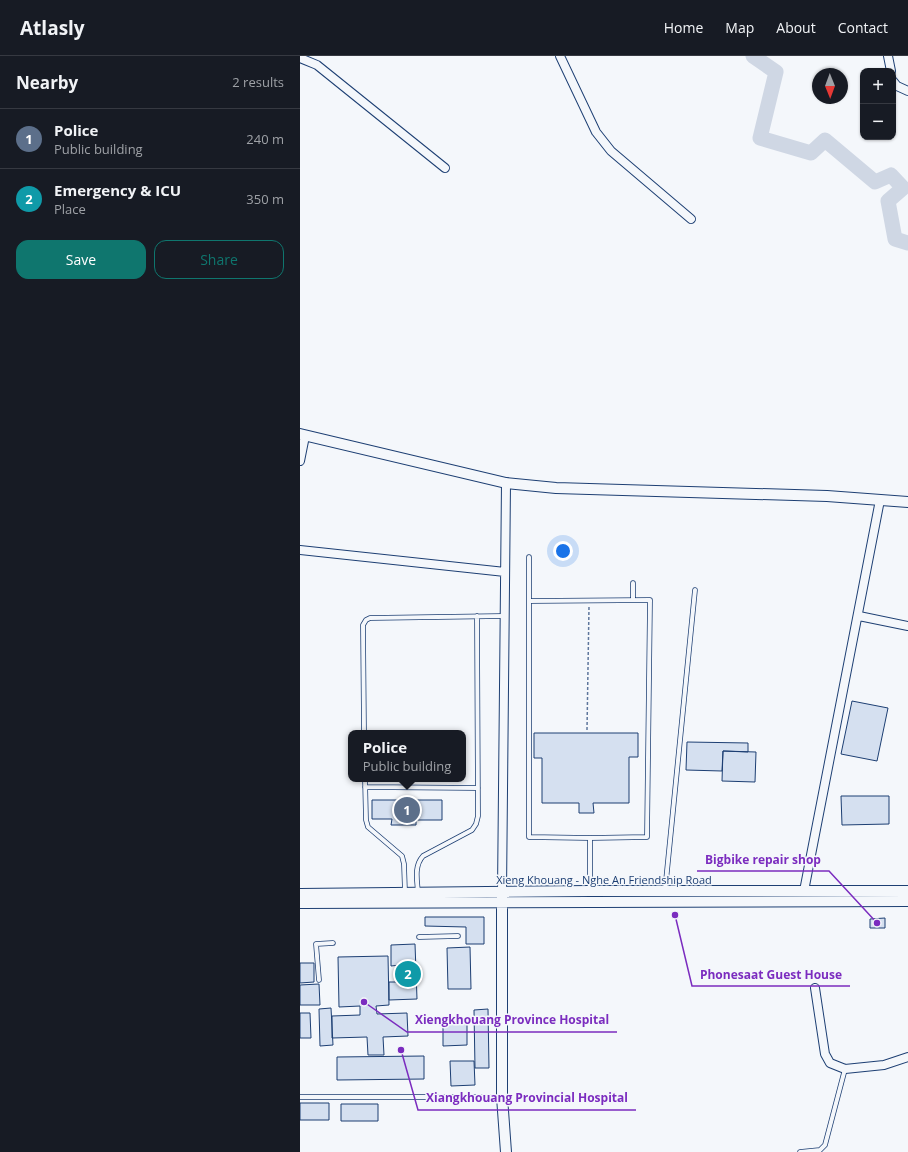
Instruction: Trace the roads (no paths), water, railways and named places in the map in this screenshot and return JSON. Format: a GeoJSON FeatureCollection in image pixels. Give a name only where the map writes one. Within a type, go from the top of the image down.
{"type":"FeatureCollection","features":[{"type":"Feature","properties":{"kind":"street"},"geometry":{"type":"LineString","coordinates":[[560,56],[596,132],[611,151],[691,220]]}},
{"type":"Feature","properties":{"kind":"street"},"geometry":{"type":"LineString","coordinates":[[888,56],[890,68]]}},
{"type":"Feature","properties":{"kind":"street"},"geometry":{"type":"LineString","coordinates":[[300,58],[317,65],[444,168]]}},
{"type":"Feature","properties":{"kind":"street"},"geometry":{"type":"LineString","coordinates":[[896,85],[908,91]]}},
{"type":"Feature","properties":{"kind":"street"},"geometry":{"type":"LineString","coordinates":[[300,461],[303,435],[506,483],[556,488],[819,496],[908,502]]}},
{"type":"Feature","properties":{"kind":"street"},"geometry":{"type":"LineString","coordinates":[[506,483],[502,892],[502,1097],[506,1152]]}},
{"type":"Feature","properties":{"kind":"street"},"geometry":{"type":"LineString","coordinates":[[803,902],[804,890],[859,616],[880,500]]}},
{"type":"Feature","properties":{"kind":"street"},"geometry":{"type":"LineString","coordinates":[[300,550],[505,572]]}},
{"type":"Feature","properties":{"kind":"street"},"geometry":{"type":"LineString","coordinates":[[859,616],[908,626]]}},
{"type":"Feature","properties":{"kind":"street","name":"Xieng Khouang - Nghe An Friendship Road"},"geometry":{"type":"LineString","coordinates":[[300,894],[590,891],[908,891]]}},
{"type":"Feature","properties":{"kind":"street"},"geometry":{"type":"LineString","coordinates":[[300,903],[908,901]]}},
{"type":"Feature","properties":{"kind":"street"},"geometry":{"type":"LineString","coordinates":[[815,988],[825,1054],[830,1063],[845,1069],[884,1065],[908,1057]]}},
{"type":"Feature","properties":{"kind":"lane"},"geometry":{"type":"LineString","coordinates":[[529,557],[529,601],[529,837],[647,837],[650,600],[529,601]]}},
{"type":"Feature","properties":{"kind":"lane"},"geometry":{"type":"LineString","coordinates":[[632,600],[633,583]]}},
{"type":"Feature","properties":{"kind":"lane"},"geometry":{"type":"LineString","coordinates":[[665,891],[695,590]]}},
{"type":"Feature","properties":{"kind":"lane"},"geometry":{"type":"LineString","coordinates":[[418,893],[417,866],[419,861],[423,856],[472,830],[476,824],[478,816],[477,616]]}},
{"type":"Feature","properties":{"kind":"lane"},"geometry":{"type":"LineString","coordinates":[[364,730],[363,625],[366,620],[370,618],[505,616]]}},
{"type":"Feature","properties":{"kind":"lane"},"geometry":{"type":"LineString","coordinates":[[365,782],[366,820],[368,827],[402,856],[404,864],[405,893]]}},
{"type":"Feature","properties":{"kind":"lane"},"geometry":{"type":"LineString","coordinates":[[365,787],[478,788]]}},
{"type":"Feature","properties":{"kind":"lane"},"geometry":{"type":"LineString","coordinates":[[590,838],[590,891]]}},
{"type":"Feature","properties":{"kind":"lane"},"geometry":{"type":"LineString","coordinates":[[419,937],[458,936]]}},
{"type":"Feature","properties":{"kind":"lane"},"geometry":{"type":"LineString","coordinates":[[319,980],[316,944],[334,943]]}},
{"type":"Feature","properties":{"kind":"lane"},"geometry":{"type":"LineString","coordinates":[[800,1152],[820,1150],[825,1145],[845,1069]]}},
{"type":"Feature","properties":{"kind":"lane"},"geometry":{"type":"LineString","coordinates":[[300,1097],[502,1097]]}},
{"type":"Feature","properties":{"kind":"waterway"},"geometry":{"type":"LineString","coordinates":[[753,56],[776,72],[760,138],[811,153],[825,140],[875,182],[891,175],[903,188],[888,201],[895,239],[908,243]]}},
{"type":"Feature","properties":{"kind":"place","name":"Police"},"geometry":{"type":"Point","coordinates":[407,810]}},
{"type":"Feature","properties":{"kind":"place","name":"Phonesaat Guest House"},"geometry":{"type":"Point","coordinates":[675,915]}},
{"type":"Feature","properties":{"kind":"place","name":"Bigbike repair shop"},"geometry":{"type":"Point","coordinates":[877,923]}},
{"type":"Feature","properties":{"kind":"place","name":"Emergency & ICU"},"geometry":{"type":"Point","coordinates":[408,974]}},
{"type":"Feature","properties":{"kind":"place","name":"Xiengkhouang Province Hospital"},"geometry":{"type":"Point","coordinates":[364,1002]}},
{"type":"Feature","properties":{"kind":"place","name":"Xiangkhouang Provincial Hospital"},"geometry":{"type":"Point","coordinates":[401,1050]}}]}
